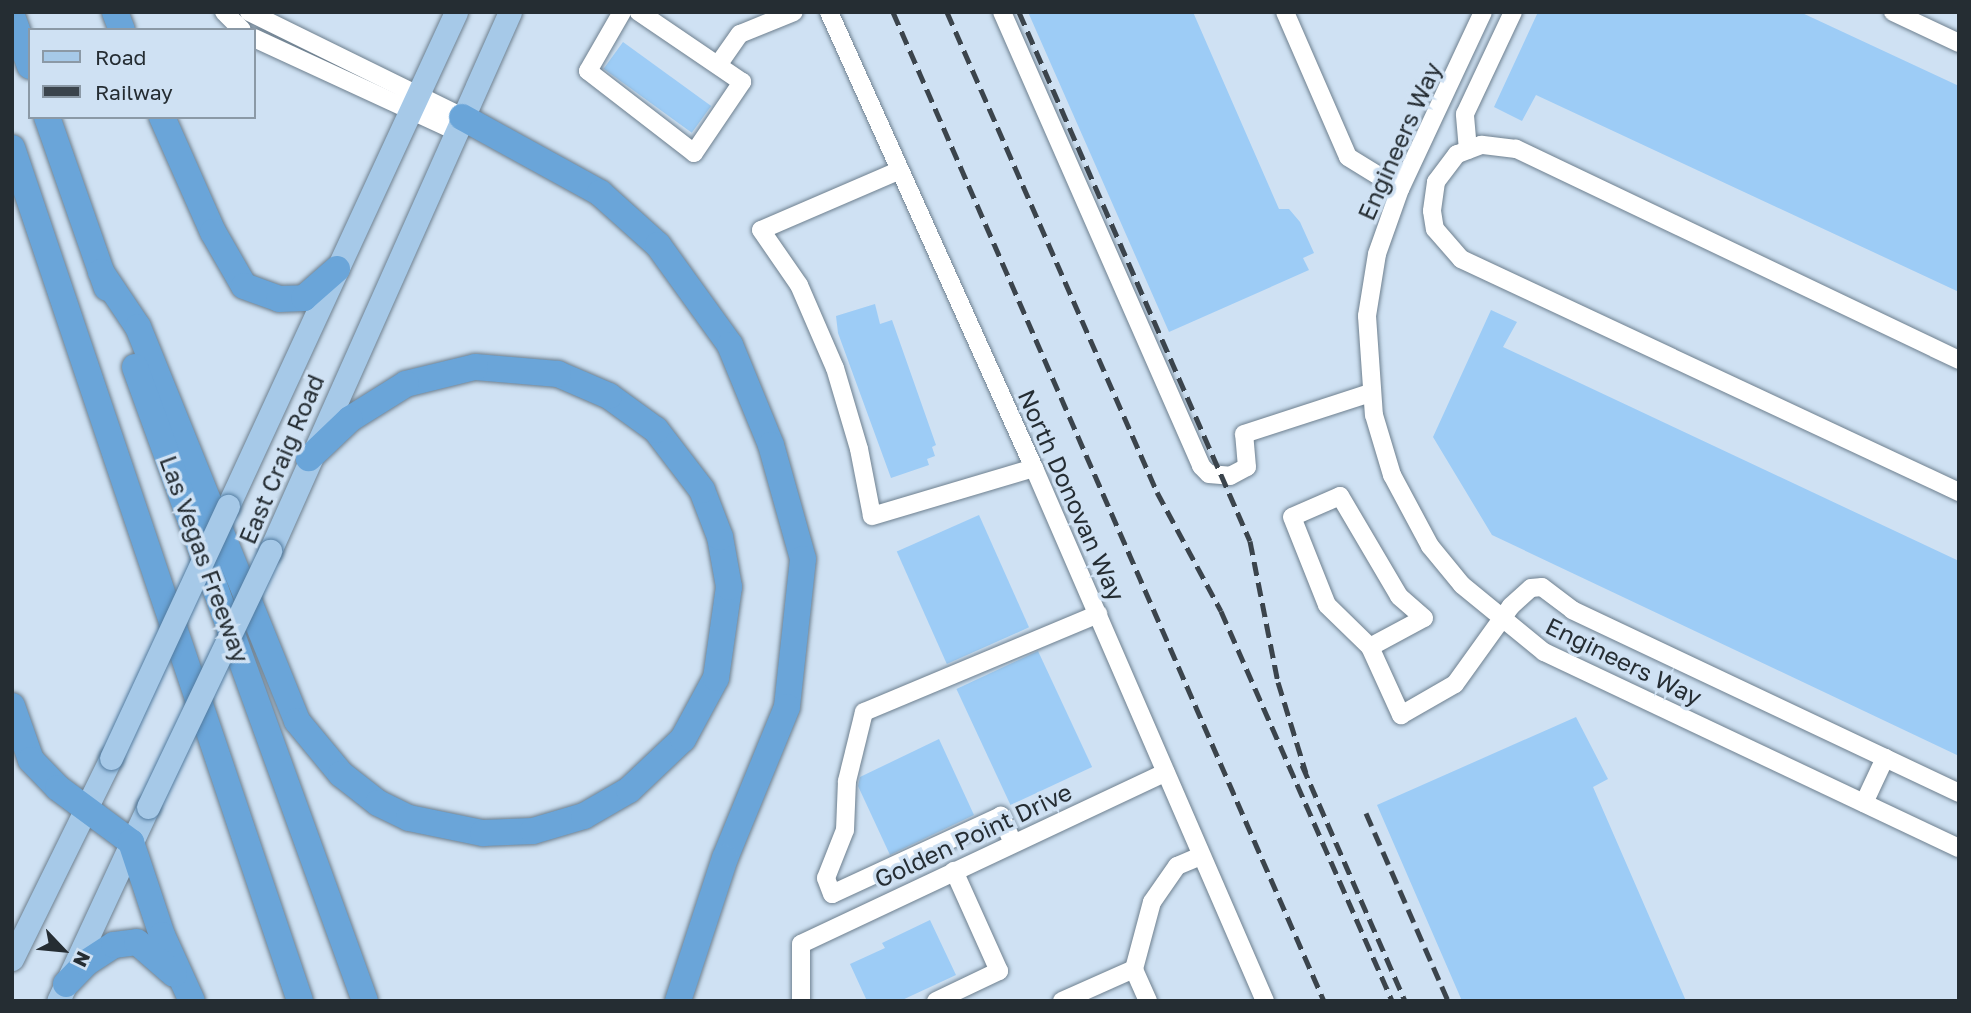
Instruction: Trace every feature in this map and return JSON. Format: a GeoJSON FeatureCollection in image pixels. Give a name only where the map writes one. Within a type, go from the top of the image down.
{"type":"FeatureCollection","features":[{"type":"Feature","properties":{"kind":"highway"},"geometry":{"type":"LineString","coordinates":[[12,16],[28,60]]}},
{"type":"Feature","properties":{"kind":"highway","name":"Las Vegas Freeway"},"geometry":{"type":"LineString","coordinates":[[48,119],[365,1001]]}},
{"type":"Feature","properties":{"kind":"highway"},"geometry":{"type":"LineString","coordinates":[[163,119],[213,232],[244,286],[279,299],[304,298],[337,269]]}},
{"type":"Feature","properties":{"kind":"highway"},"geometry":{"type":"LineString","coordinates":[[458,124],[600,193],[658,245],[730,345],[771,445],[803,559],[787,707],[725,858],[678,1001]]}},
{"type":"Feature","properties":{"kind":"highway","name":"Las Vegas Freeway"},"geometry":{"type":"LineString","coordinates":[[12,148],[300,1001]]}},
{"type":"Feature","properties":{"kind":"highway"},"geometry":{"type":"LineString","coordinates":[[101,272],[138,327],[297,721],[341,774],[378,803],[409,818],[483,833],[533,831],[584,816],[629,790],[682,739],[716,678],[729,587],[720,537],[702,490],[656,430],[609,396],[558,374],[475,367],[406,384],[350,419],[309,458]]}},
{"type":"Feature","properties":{"kind":"highway"},"geometry":{"type":"LineString","coordinates":[[12,706],[31,760],[85,807],[131,842],[188,993]]}},
{"type":"Feature","properties":{"kind":"highway"},"geometry":{"type":"LineString","coordinates":[[62,993],[86,963],[114,946],[137,942],[158,956],[188,993]]}},
{"type":"Feature","properties":{"kind":"main road","name":"East Craig Road"},"geometry":{"type":"LineString","coordinates":[[12,959],[111,758],[456,12]]}},
{"type":"Feature","properties":{"kind":"main road","name":"East Craig Road"},"geometry":{"type":"LineString","coordinates":[[62,993],[270,551],[309,458],[510,12]]}},
{"type":"Feature","properties":{"kind":"street"},"geometry":{"type":"LineString","coordinates":[[225,12],[240,28]]}},
{"type":"Feature","properties":{"kind":"street"},"geometry":{"type":"LineString","coordinates":[[249,12],[414,103],[458,124]]}},
{"type":"Feature","properties":{"kind":"street"},"geometry":{"type":"LineString","coordinates":[[622,12],[588,71],[694,153],[742,82],[639,12]]}},
{"type":"Feature","properties":{"kind":"street"},"geometry":{"type":"LineString","coordinates":[[718,65],[740,34],[794,12]]}},
{"type":"Feature","properties":{"kind":"street","name":"North Donovan Way"},"geometry":{"type":"LineString","coordinates":[[829,12],[898,171],[1034,468],[1265,1001]]}},
{"type":"Feature","properties":{"kind":"street"},"geometry":{"type":"LineString","coordinates":[[1002,12],[1201,466],[1209,474],[1230,476],[1247,467],[1244,434],[1370,393]]}},
{"type":"Feature","properties":{"kind":"street"},"geometry":{"type":"LineString","coordinates":[[1285,12],[1348,157],[1400,190]]}},
{"type":"Feature","properties":{"kind":"street","name":"Engineers Way"},"geometry":{"type":"LineString","coordinates":[[1483,12],[1400,190],[1377,254],[1367,316],[1370,393],[1392,475],[1430,546],[1462,586],[1544,652],[1959,848]]}},
{"type":"Feature","properties":{"kind":"street"},"geometry":{"type":"LineString","coordinates":[[1468,150],[1465,114],[1513,12]]}},
{"type":"Feature","properties":{"kind":"street"},"geometry":{"type":"LineString","coordinates":[[1893,12],[1959,43]]}},
{"type":"Feature","properties":{"kind":"street"},"geometry":{"type":"LineString","coordinates":[[256,39],[414,103]]}},
{"type":"Feature","properties":{"kind":"street"},"geometry":{"type":"LineString","coordinates":[[1959,359],[1516,149],[1496,144],[1468,150],[1445,166],[1436,182],[1432,211],[1435,229],[1461,259],[1959,492]]}},
{"type":"Feature","properties":{"kind":"street"},"geometry":{"type":"LineString","coordinates":[[1410,169],[1436,182]]}},
{"type":"Feature","properties":{"kind":"street"},"geometry":{"type":"LineString","coordinates":[[898,171],[761,230],[799,285],[835,368],[859,449],[872,516],[1034,468]]}},
{"type":"Feature","properties":{"kind":"street"},"geometry":{"type":"LineString","coordinates":[[1370,647],[1424,618],[1399,596],[1340,496],[1292,517],[1327,606],[1370,647],[1401,715],[1455,684],[1500,619],[1521,595],[1542,587],[1581,614],[1959,793]]}},
{"type":"Feature","properties":{"kind":"street"},"geometry":{"type":"LineString","coordinates":[[1013,843],[1001,816],[832,894],[826,878],[845,830],[848,781],[864,712],[1098,614]]}},
{"type":"Feature","properties":{"kind":"street"},"geometry":{"type":"LineString","coordinates":[[1864,803],[1885,758]]}},
{"type":"Feature","properties":{"kind":"street","name":"Golden Point Drive"},"geometry":{"type":"LineString","coordinates":[[801,1001],[801,944],[1166,772]]}},
{"type":"Feature","properties":{"kind":"street"},"geometry":{"type":"LineString","coordinates":[[1148,1001],[1134,969],[1152,902],[1177,866],[1201,856]]}},
{"type":"Feature","properties":{"kind":"street"},"geometry":{"type":"LineString","coordinates":[[936,1001],[999,971],[954,871]]}},
{"type":"Feature","properties":{"kind":"street"},"geometry":{"type":"LineString","coordinates":[[1062,1001],[1134,969]]}},
{"type":"Feature","properties":{"kind":"building"},"geometry":{"type":"Polygon","coordinates":[[[1028,12],[1193,12],[1279,209],[1289,209],[1300,222],[1314,253],[1303,258],[1309,270],[1169,332],[1028,12]]]}},
{"type":"Feature","properties":{"kind":"building"},"geometry":{"type":"Polygon","coordinates":[[[1538,12],[1800,12],[1959,86],[1959,292],[1536,95],[1522,121],[1494,107],[1538,12]]]}},
{"type":"Feature","properties":{"kind":"building"},"geometry":{"type":"Polygon","coordinates":[[[623,42],[711,106],[692,133],[604,69],[623,42]]]}},
{"type":"Feature","properties":{"kind":"building"},"geometry":{"type":"Polygon","coordinates":[[[875,304],[880,324],[892,320],[936,445],[932,447],[935,456],[927,459],[929,465],[891,478],[838,333],[836,316],[875,304]]]}},
{"type":"Feature","properties":{"kind":"building"},"geometry":{"type":"Polygon","coordinates":[[[1491,310],[1517,322],[1503,347],[1959,561],[1959,756],[1492,535],[1433,437],[1491,310]]]}},
{"type":"Feature","properties":{"kind":"building"},"geometry":{"type":"Polygon","coordinates":[[[979,515],[1029,627],[947,664],[897,552],[979,515]]]}},
{"type":"Feature","properties":{"kind":"building"},"geometry":{"type":"Polygon","coordinates":[[[1038,651],[1092,767],[1011,805],[956,689],[1038,651]]]}},
{"type":"Feature","properties":{"kind":"building"},"geometry":{"type":"Polygon","coordinates":[[[1576,717],[1608,779],[1593,787],[1686,1001],[1462,1001],[1377,805],[1576,717]]]}},
{"type":"Feature","properties":{"kind":"building"},"geometry":{"type":"Polygon","coordinates":[[[939,739],[974,815],[890,855],[858,786],[860,777],[939,739]]]}},
{"type":"Feature","properties":{"kind":"building"},"geometry":{"type":"Polygon","coordinates":[[[930,920],[956,975],[900,1001],[867,1001],[850,964],[885,948],[882,943],[930,920]]]}},
{"type":"Feature","properties":{"kind":"railway"},"geometry":{"type":"LineString","coordinates":[[893,12],[1324,1001]]}},
{"type":"Feature","properties":{"kind":"railway"},"geometry":{"type":"LineString","coordinates":[[947,12],[1157,492],[1221,611],[1392,1001]]}},
{"type":"Feature","properties":{"kind":"railway"},"geometry":{"type":"LineString","coordinates":[[1019,12],[1250,541],[1278,682],[1306,773]]}},
{"type":"Feature","properties":{"kind":"railway"},"geometry":{"type":"LineString","coordinates":[[1302,765],[1405,1001]]}},
{"type":"Feature","properties":{"kind":"railway"},"geometry":{"type":"LineString","coordinates":[[1366,813],[1448,1001]]}}]}
